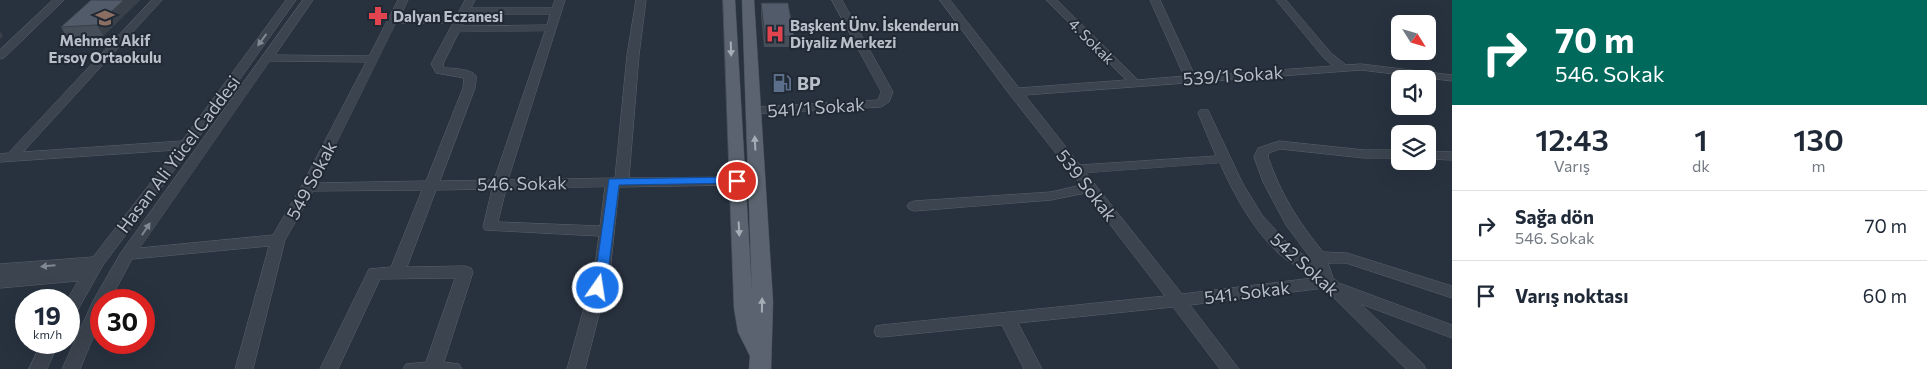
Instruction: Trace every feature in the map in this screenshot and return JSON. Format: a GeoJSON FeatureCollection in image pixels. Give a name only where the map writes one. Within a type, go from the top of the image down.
{"type":"FeatureCollection","features":[{"type":"Feature","properties":{"kind":"main road"},"geometry":{"type":"LineString","coordinates":[[729,0],[737,181],[746,321],[752,344],[760,361]]}},
{"type":"Feature","properties":{"kind":"main road"},"geometry":{"type":"LineString","coordinates":[[748,0],[763,302],[760,361]]}},
{"type":"Feature","properties":{"kind":"street"},"geometry":{"type":"LineString","coordinates":[[0,56],[59,0]]}},
{"type":"Feature","properties":{"kind":"street"},"geometry":{"type":"LineString","coordinates":[[6,158],[157,0]]}},
{"type":"Feature","properties":{"kind":"street","name":"Hasan Ali Yücel Caddesi"},"geometry":{"type":"LineString","coordinates":[[80,291],[93,268],[186,145],[291,0]]}},
{"type":"Feature","properties":{"kind":"street"},"geometry":{"type":"LineString","coordinates":[[109,289],[129,254],[308,0]]}},
{"type":"Feature","properties":{"kind":"street","name":"549 Sokak"},"geometry":{"type":"LineString","coordinates":[[244,369],[278,240],[308,187],[403,0]]}},
{"type":"Feature","properties":{"kind":"street"},"geometry":{"type":"LineString","coordinates":[[576,369],[602,272],[607,231],[618,182],[641,0]]}},
{"type":"Feature","properties":{"kind":"street","name":"541/1 Sokak"},"geometry":{"type":"LineString","coordinates":[[754,111],[881,102],[885,99],[888,92],[838,0]]}},
{"type":"Feature","properties":{"kind":"street","name":"539 Sokak"},"geometry":{"type":"LineString","coordinates":[[944,0],[1230,369]]}},
{"type":"Feature","properties":{"kind":"street","name":"4. Sokak"},"geometry":{"type":"LineString","coordinates":[[1051,0],[1134,82]]}},
{"type":"Feature","properties":{"kind":"street"},"geometry":{"type":"LineString","coordinates":[[1155,0],[1190,78]]}},
{"type":"Feature","properties":{"kind":"street"},"geometry":{"type":"LineString","coordinates":[[1281,0],[1326,55],[1343,68]]}},
{"type":"Feature","properties":{"kind":"street"},"geometry":{"type":"LineString","coordinates":[[394,20],[557,6],[500,184],[490,227],[607,231]]}},
{"type":"Feature","properties":{"kind":"street"},"geometry":{"type":"LineString","coordinates":[[462,15],[549,28]]}},
{"type":"Feature","properties":{"kind":"street"},"geometry":{"type":"LineString","coordinates":[[397,272],[469,88],[470,76],[458,72],[440,71],[437,64],[462,15]]}},
{"type":"Feature","properties":{"kind":"street"},"geometry":{"type":"LineString","coordinates":[[267,58],[372,59]]}},
{"type":"Feature","properties":{"kind":"street","name":"539/1 Sokak"},"geometry":{"type":"LineString","coordinates":[[1014,92],[1361,67],[1452,78]]}},
{"type":"Feature","properties":{"kind":"street","name":"542 Sokak"},"geometry":{"type":"LineString","coordinates":[[1204,113],[1224,159],[1257,218],[1283,249],[1312,268],[1417,369]]}},
{"type":"Feature","properties":{"kind":"street"},"geometry":{"type":"LineString","coordinates":[[6,158],[186,145]]}},
{"type":"Feature","properties":{"kind":"street"},"geometry":{"type":"LineString","coordinates":[[1391,154],[1364,154],[1280,145],[1264,151],[1261,156],[1270,182],[1293,225],[1319,257],[1329,285],[1452,332]]}},
{"type":"Feature","properties":{"kind":"street"},"geometry":{"type":"LineString","coordinates":[[1436,155],[1452,156]]}},
{"type":"Feature","properties":{"kind":"street"},"geometry":{"type":"LineString","coordinates":[[1075,170],[1224,159]]}},
{"type":"Feature","properties":{"kind":"street","name":"546. Sokak"},"geometry":{"type":"LineString","coordinates":[[308,187],[737,181]]}},
{"type":"Feature","properties":{"kind":"street"},"geometry":{"type":"LineString","coordinates":[[914,206],[1051,196],[1089,188]]}},
{"type":"Feature","properties":{"kind":"street"},"geometry":{"type":"LineString","coordinates":[[129,254],[278,240]]}},
{"type":"Feature","properties":{"kind":"street"},"geometry":{"type":"LineString","coordinates":[[1319,257],[1347,258],[1452,292]]}},
{"type":"Feature","properties":{"kind":"street"},"geometry":{"type":"LineString","coordinates":[[0,270],[93,268]]}},
{"type":"Feature","properties":{"kind":"street"},"geometry":{"type":"LineString","coordinates":[[0,282],[93,268]]}},
{"type":"Feature","properties":{"kind":"street"},"geometry":{"type":"LineString","coordinates":[[329,369],[375,273],[465,272],[433,368]]}},
{"type":"Feature","properties":{"kind":"street","name":"541. Sokak"},"geometry":{"type":"LineString","coordinates":[[882,332],[1329,285]]}},
{"type":"Feature","properties":{"kind":"street"},"geometry":{"type":"LineString","coordinates":[[1007,319],[1033,369]]}},
{"type":"Feature","properties":{"kind":"street"},"geometry":{"type":"LineString","coordinates":[[71,369],[90,327]]}},
{"type":"Feature","properties":{"kind":"street"},"geometry":{"type":"LineString","coordinates":[[38,369],[45,354]]}},
{"type":"Feature","properties":{"kind":"street"},"geometry":{"type":"LineString","coordinates":[[412,369],[453,369]]}},
{"type":"Feature","properties":{"kind":"building"},"geometry":{"type":"Polygon","coordinates":[[[91,0],[124,0],[97,25],[61,27],[91,0]]]}},
{"type":"Feature","properties":{"kind":"building"},"geometry":{"type":"Polygon","coordinates":[[[761,3],[788,3],[794,36],[765,37],[761,3]]]}},
{"type":"Feature","properties":{"kind":"place","name":"Dalyan Eczanesi"},"geometry":{"type":"Point","coordinates":[378,16]}},
{"type":"Feature","properties":{"kind":"place","name":"Mehmet Akif Ersoy Ortaokulu"},"geometry":{"type":"Point","coordinates":[105,18]}},
{"type":"Feature","properties":{"kind":"place","name":"Başkent Ünv. İskenderun Diyaliz Merkezi"},"geometry":{"type":"Point","coordinates":[775,34]}},
{"type":"Feature","properties":{"kind":"place","name":"BP"},"geometry":{"type":"Point","coordinates":[782,83]}},
{"type":"Feature","properties":{"kind":"route"},"geometry":{"type":"LineString","coordinates":[[598,288],[602,272],[613,182],[737,181]]}}]}
